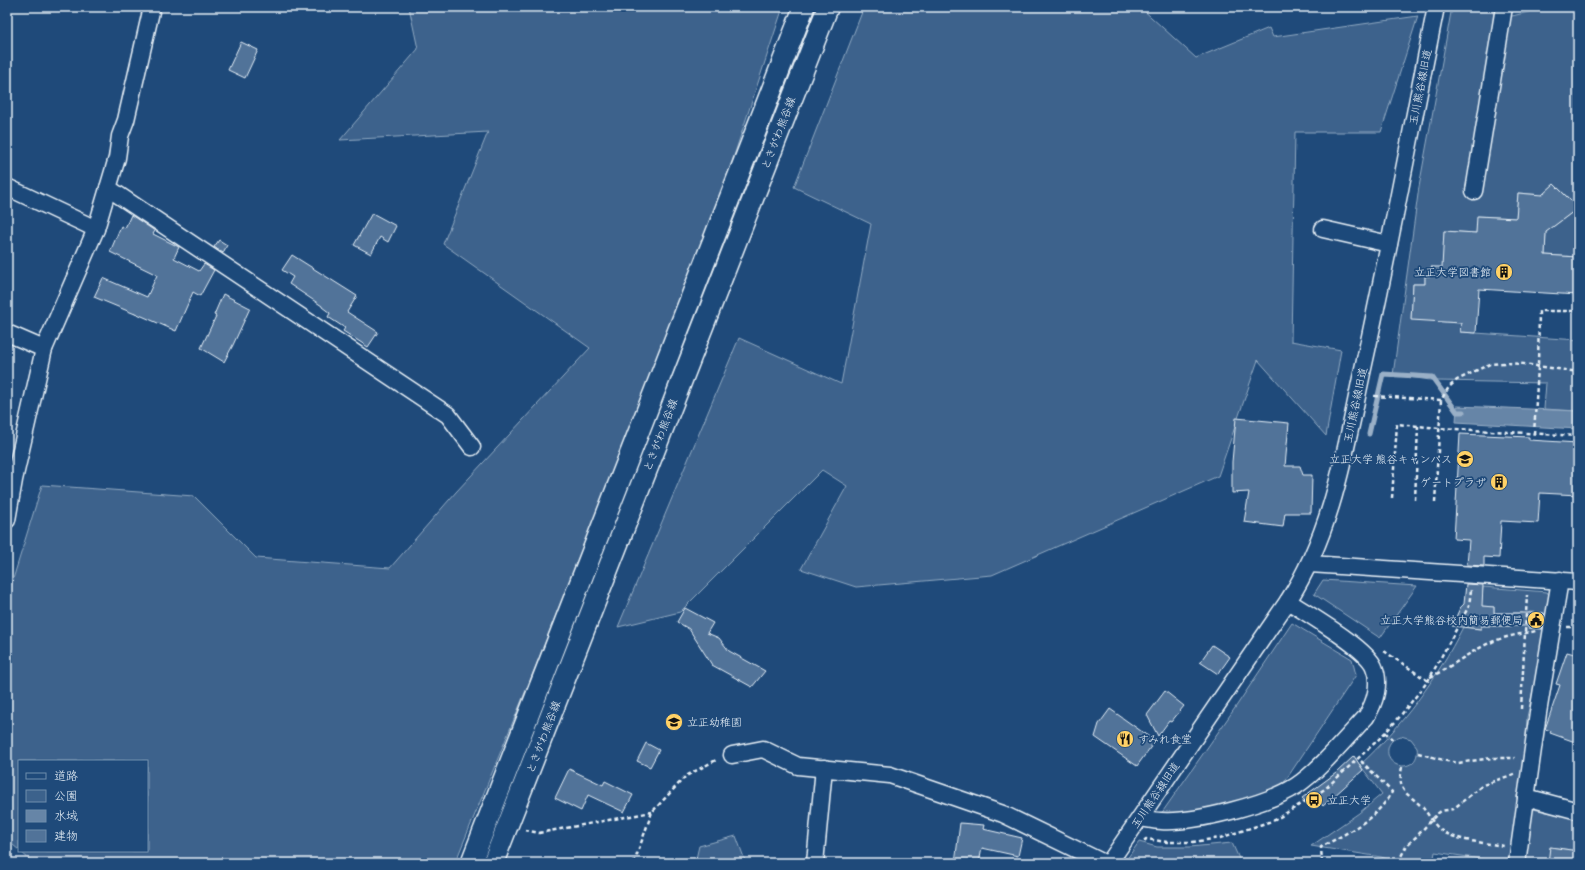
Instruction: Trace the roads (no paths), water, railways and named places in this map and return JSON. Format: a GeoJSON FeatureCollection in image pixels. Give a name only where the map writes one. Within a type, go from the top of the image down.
{"type":"FeatureCollection","features":[{"type":"Feature","properties":{"kind":"main road","name":"ときがわ熊谷線"},"geometry":{"type":"LineString","coordinates":[[471,863],[804,7]]}},
{"type":"Feature","properties":{"kind":"main road","name":"ときがわ熊谷線"},"geometry":{"type":"LineString","coordinates":[[493,863],[828,7]]}},
{"type":"Feature","properties":{"kind":"street"},"geometry":{"type":"LineString","coordinates":[[7,520],[14,480],[44,349],[96,229],[117,158],[120,136],[126,120],[152,7]]}},
{"type":"Feature","properties":{"kind":"street","name":"玉川熊谷線旧道"},"geometry":{"type":"LineString","coordinates":[[1109,863],[1288,601],[1310,564],[1332,502],[1342,466],[1389,244],[1436,7]]}},
{"type":"Feature","properties":{"kind":"street"},"geometry":{"type":"LineString","coordinates":[[1474,191],[1504,7]]}},
{"type":"Feature","properties":{"kind":"street"},"geometry":{"type":"LineString","coordinates":[[7,187],[96,229]]}},
{"type":"Feature","properties":{"kind":"street"},"geometry":{"type":"LineString","coordinates":[[108,188],[448,415],[472,447]]}},
{"type":"Feature","properties":{"kind":"street"},"geometry":{"type":"LineString","coordinates":[[1323,229],[1389,244]]}},
{"type":"Feature","properties":{"kind":"street"},"geometry":{"type":"LineString","coordinates":[[7,334],[44,349]]}},
{"type":"Feature","properties":{"kind":"street"},"geometry":{"type":"LineString","coordinates":[[1310,564],[1578,582]]}},
{"type":"Feature","properties":{"kind":"street"},"geometry":{"type":"LineString","coordinates":[[1518,855],[1530,765],[1560,580]]}},
{"type":"Feature","properties":{"kind":"street"},"geometry":{"type":"LineString","coordinates":[[1140,818],[1161,821],[1188,820],[1219,814],[1271,798],[1296,786],[1311,773],[1366,717],[1372,708],[1377,689],[1375,668],[1369,658],[1356,647],[1288,601]]}},
{"type":"Feature","properties":{"kind":"street"},"geometry":{"type":"LineString","coordinates":[[732,755],[763,749],[798,766],[890,775],[1003,814],[1104,863]]}},
{"type":"Feature","properties":{"kind":"street"},"geometry":{"type":"LineString","coordinates":[[815,863],[824,768]]}},
{"type":"Feature","properties":{"kind":"street"},"geometry":{"type":"LineString","coordinates":[[1526,797],[1578,811]]}},
{"type":"Feature","properties":{"kind":"water"},"geometry":{"type":"Polygon","coordinates":[[[1457,406],[1578,411],[1578,429],[1456,422],[1457,406]]]}},
{"type":"Feature","properties":{"kind":"waterway"},"geometry":{"type":"LineString","coordinates":[[1369,434],[1383,374],[1432,377],[1457,412],[1463,412]]}},
{"type":"Feature","properties":{"kind":"place","name":"立正大学図書館"},"geometry":{"type":"Point","coordinates":[1504,272]}},
{"type":"Feature","properties":{"kind":"place","name":"立正大学 熊谷キャンパス"},"geometry":{"type":"Point","coordinates":[1465,459]}},
{"type":"Feature","properties":{"kind":"place","name":"ゲートプラザ"},"geometry":{"type":"Point","coordinates":[1499,482]}},
{"type":"Feature","properties":{"kind":"place","name":"立正大学熊谷校内簡易郵便局"},"geometry":{"type":"Point","coordinates":[1536,620]}},
{"type":"Feature","properties":{"kind":"place","name":"立正幼稚園"},"geometry":{"type":"Point","coordinates":[674,722]}},
{"type":"Feature","properties":{"kind":"place","name":"すみれ食堂"},"geometry":{"type":"Point","coordinates":[1125,739]}},
{"type":"Feature","properties":{"kind":"place","name":"立正大学"},"geometry":{"type":"Point","coordinates":[1314,800]}}]}
